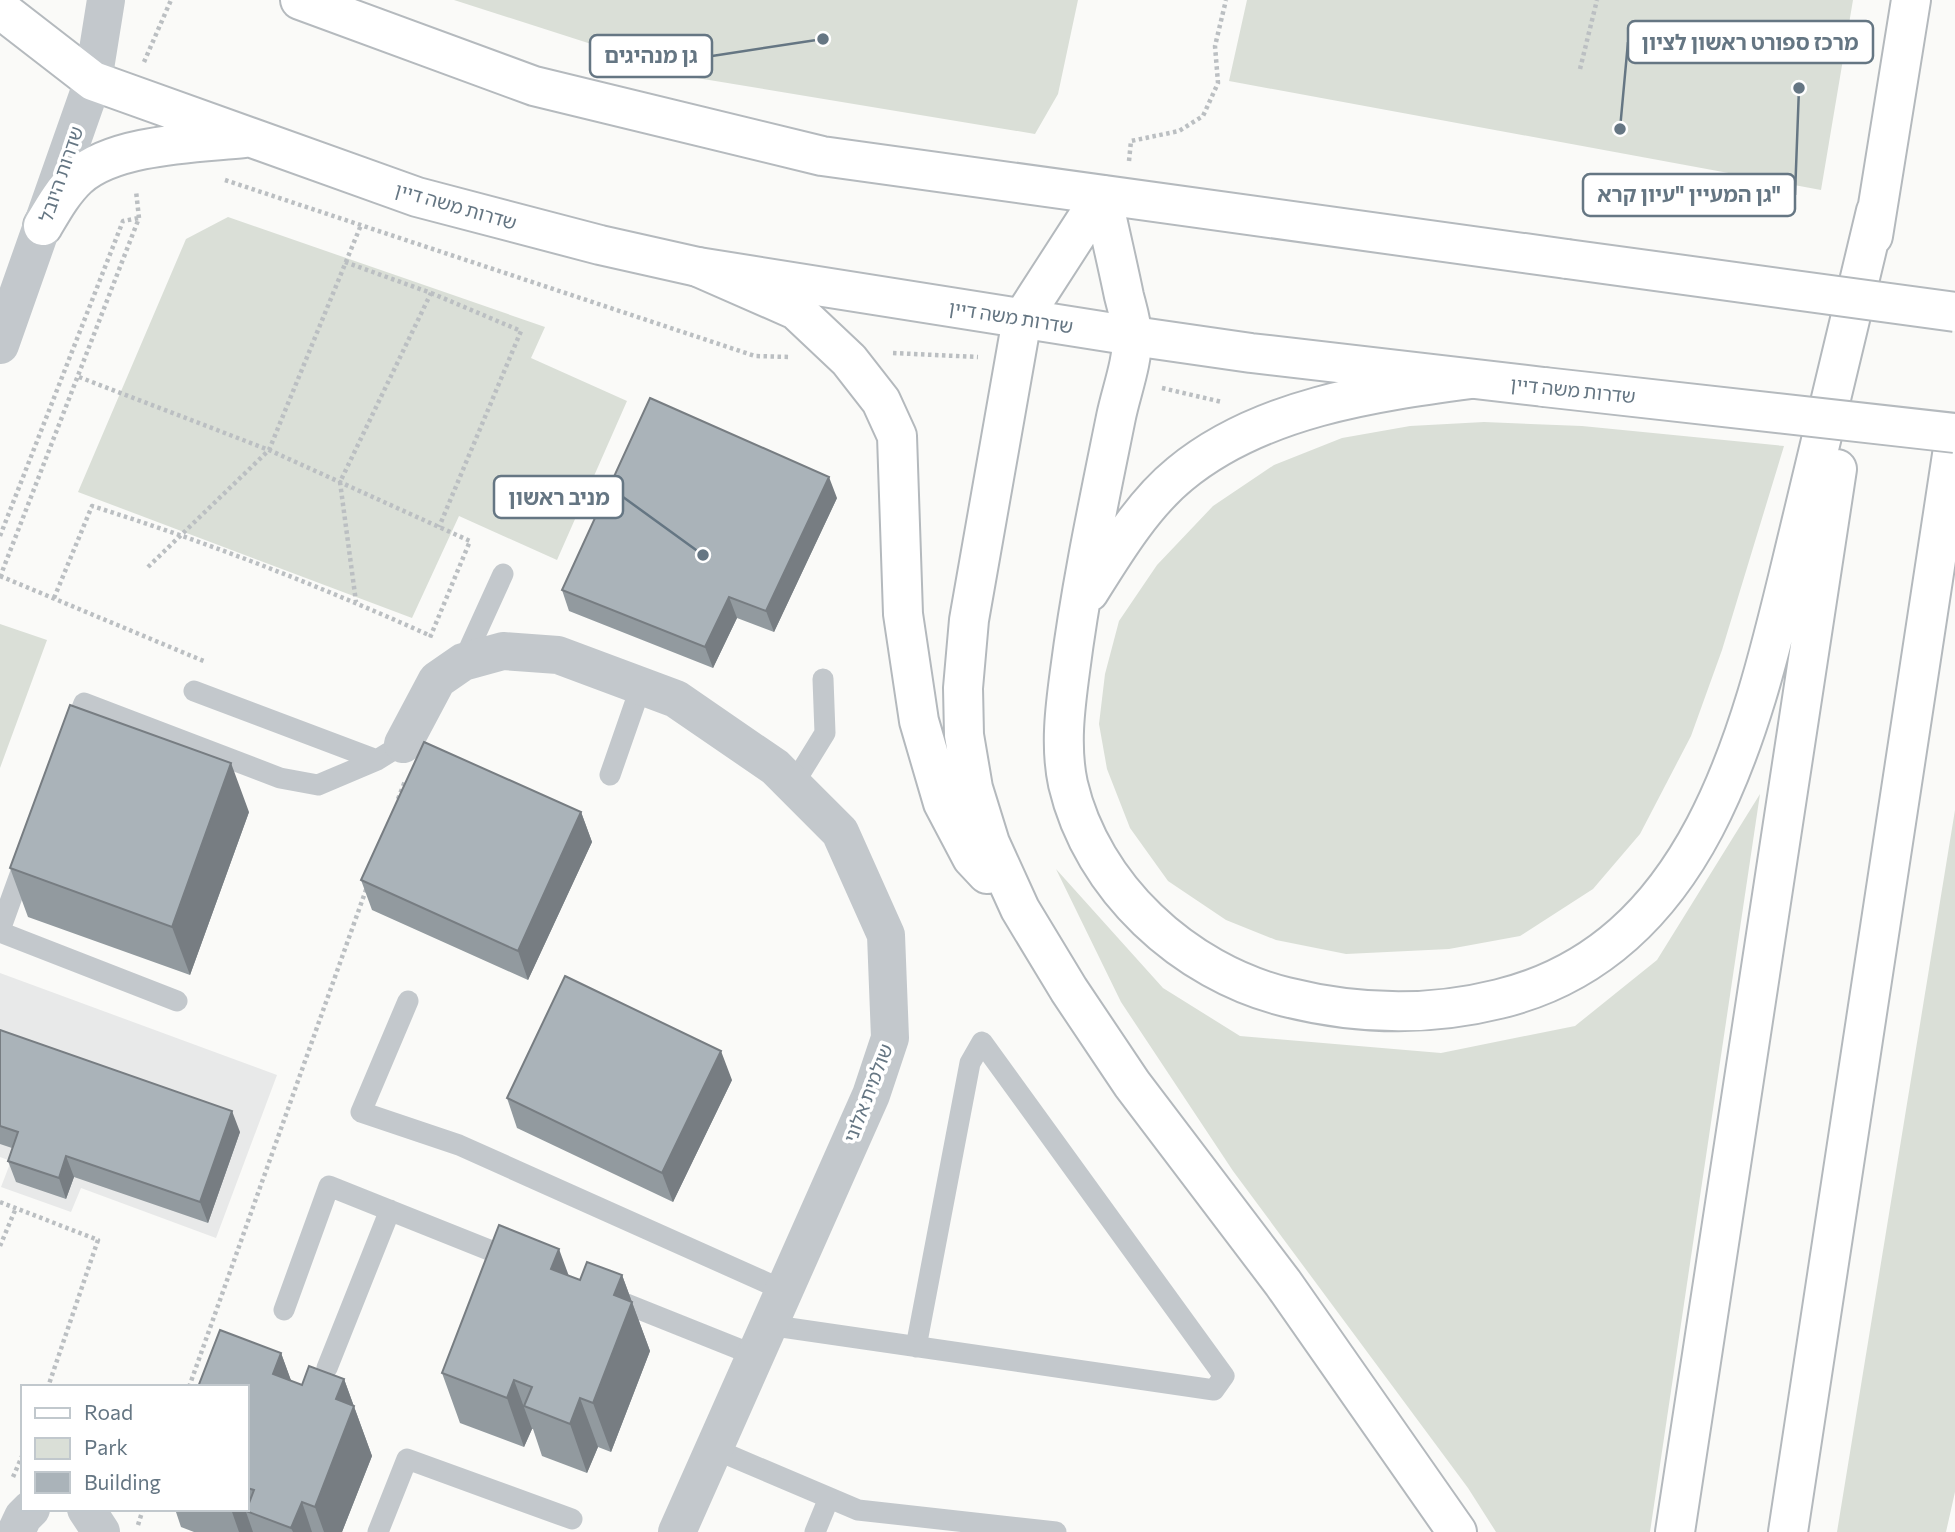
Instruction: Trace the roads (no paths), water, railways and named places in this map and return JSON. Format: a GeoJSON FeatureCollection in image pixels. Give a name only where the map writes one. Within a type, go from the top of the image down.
{"type":"FeatureCollection","features":[{"type":"Feature","properties":{"kind":"main road"},"geometry":{"type":"LineString","coordinates":[[300,0],[534,86],[822,156],[1955,312]]}},
{"type":"Feature","properties":{"kind":"main road"},"geometry":{"type":"LineString","coordinates":[[1675,1532],[1911,0]]}},
{"type":"Feature","properties":{"kind":"main road","name":"שדרות משה דיין"},"geometry":{"type":"LineString","coordinates":[[7,12],[93,81],[417,197],[600,245],[698,267],[1251,353],[1955,434]]}},
{"type":"Feature","properties":{"kind":"main road"},"geometry":{"type":"LineString","coordinates":[[43,226],[58,200],[78,177],[103,162],[132,153],[253,137]]}},
{"type":"Feature","properties":{"kind":"main road"},"geometry":{"type":"LineString","coordinates":[[1102,195],[1023,319],[969,620],[963,688],[964,736],[973,788],[990,843],[1020,909],[1132,1084],[1283,1283],[1457,1532]]}},
{"type":"Feature","properties":{"kind":"main road"},"geometry":{"type":"LineString","coordinates":[[1102,195],[1133,336],[1077,612],[1064,722],[1068,783],[1091,845],[1131,905],[1178,946],[1248,988],[1325,1007],[1387,1013],[1457,1009],[1517,995],[1568,974],[1610,949],[1646,916],[1675,877],[1710,820],[1769,658],[1877,211]]}},
{"type":"Feature","properties":{"kind":"main road"},"geometry":{"type":"LineString","coordinates":[[698,267],[796,310],[849,360],[881,401],[897,436],[906,641],[919,721],[943,803],[972,859],[1020,909]]}},
{"type":"Feature","properties":{"kind":"main road"},"geometry":{"type":"LineString","coordinates":[[1077,612],[1136,524],[1179,474],[1222,446],[1271,423],[1324,406],[1395,389],[1471,379]]}},
{"type":"Feature","properties":{"kind":"main road"},"geometry":{"type":"LineString","coordinates":[[1788,1532],[1955,434]]}},
{"type":"Feature","properties":{"kind":"street","name":"שדרות היובל"},"geometry":{"type":"LineString","coordinates":[[0,345],[93,81],[106,0]]}},
{"type":"Feature","properties":{"kind":"street","name":"שולמית אלוני"},"geometry":{"type":"LineString","coordinates":[[395,760],[437,680],[463,662],[503,651],[558,655],[676,699],[775,766],[841,832],[886,935],[890,1038],[871,1095],[677,1532]]}},
{"type":"Feature","properties":{"kind":"street"},"geometry":{"type":"LineString","coordinates":[[0,1505],[21,1507]]}},
{"type":"Feature","properties":{"kind":"street"},"geometry":{"type":"LineString","coordinates":[[16,1532],[29,1511]]}},
{"type":"Feature","properties":{"kind":"street"},"geometry":{"type":"LineString","coordinates":[[87,1511],[101,1532]]}},
{"type":"Feature","properties":{"kind":"lane"},"geometry":{"type":"LineString","coordinates":[[463,662],[503,574]]}},
{"type":"Feature","properties":{"kind":"lane"},"geometry":{"type":"LineString","coordinates":[[793,785],[825,733],[823,679]]}},
{"type":"Feature","properties":{"kind":"lane"},"geometry":{"type":"LineString","coordinates":[[610,775],[641,686]]}},
{"type":"Feature","properties":{"kind":"lane"},"geometry":{"type":"LineString","coordinates":[[194,691],[395,760]]}},
{"type":"Feature","properties":{"kind":"lane"},"geometry":{"type":"LineString","coordinates":[[65,753],[84,703],[280,778],[318,785],[395,760]]}},
{"type":"Feature","properties":{"kind":"lane"},"geometry":{"type":"LineString","coordinates":[[33,842],[0,931],[177,1001]]}},
{"type":"Feature","properties":{"kind":"lane"},"geometry":{"type":"LineString","coordinates":[[408,1001],[361,1112],[459,1145],[783,1290]]}},
{"type":"Feature","properties":{"kind":"lane"},"geometry":{"type":"LineString","coordinates":[[585,1288],[761,1340],[916,1347],[1214,1390],[1224,1376],[982,1042],[970,1063],[916,1347]]}},
{"type":"Feature","properties":{"kind":"lane"},"geometry":{"type":"LineString","coordinates":[[284,1310],[329,1186],[533,1267]]}},
{"type":"Feature","properties":{"kind":"lane"},"geometry":{"type":"LineString","coordinates":[[327,1368],[390,1210]]}},
{"type":"Feature","properties":{"kind":"lane"},"geometry":{"type":"LineString","coordinates":[[712,1448],[858,1510],[1056,1532]]}},
{"type":"Feature","properties":{"kind":"lane"},"geometry":{"type":"LineString","coordinates":[[378,1532],[407,1459],[572,1519]]}},
{"type":"Feature","properties":{"kind":"lane"},"geometry":{"type":"LineString","coordinates":[[815,1532],[829,1498]]}},
{"type":"Feature","properties":{"kind":"place","name":"גן מנהיגים"},"geometry":{"type":"Point","coordinates":[823,39]}},
{"type":"Feature","properties":{"kind":"place","name":"גן המעיין \"עיון קרא\""},"geometry":{"type":"Point","coordinates":[1799,88]}},
{"type":"Feature","properties":{"kind":"place","name":"מרכז ספורט ראשון לציון"},"geometry":{"type":"Point","coordinates":[1620,129]}},
{"type":"Feature","properties":{"kind":"place","name":"מניב ראשון"},"geometry":{"type":"Point","coordinates":[703,555]}}]}
